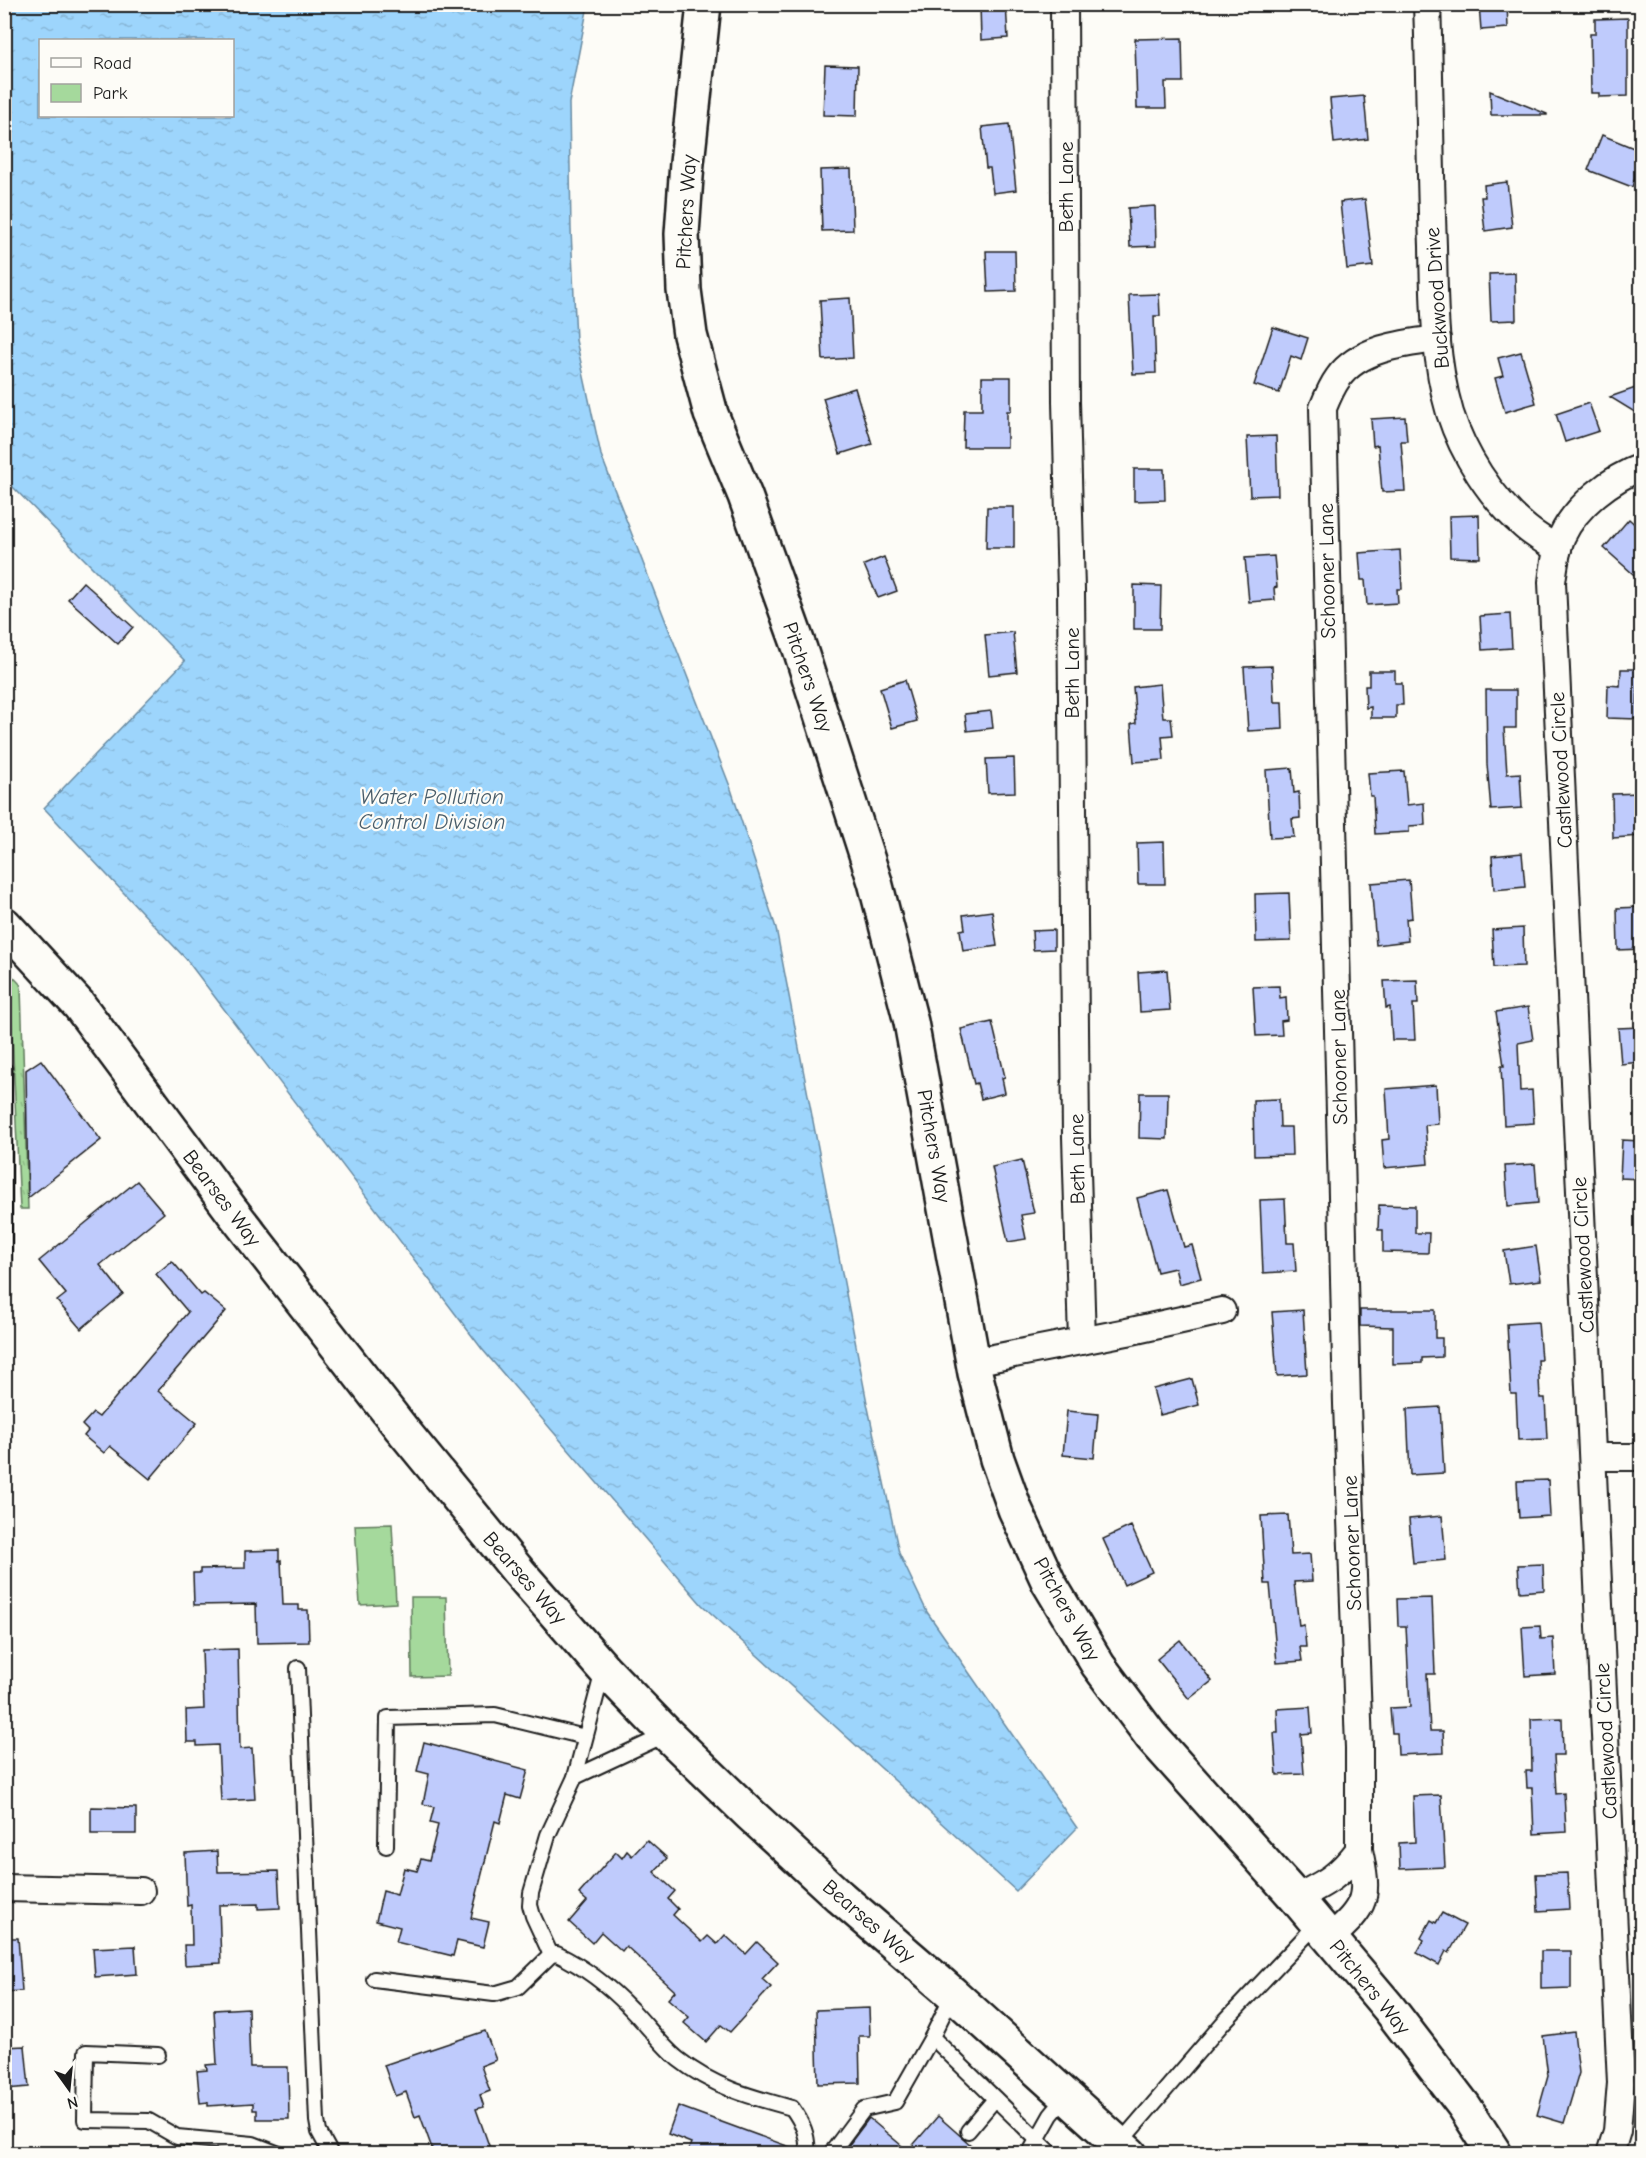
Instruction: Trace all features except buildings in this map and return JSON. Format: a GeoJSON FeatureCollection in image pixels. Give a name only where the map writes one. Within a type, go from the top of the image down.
{"type":"FeatureCollection","features":[{"type":"Feature","properties":{"kind":"main road","name":"Pitchers Way"},"geometry":{"type":"LineString","coordinates":[[704,4],[682,234],[684,290],[690,336],[711,414],[745,496],[800,649],[875,882],[911,1022],[973,1362],[987,1425],[1005,1485],[1050,1583],[1086,1646],[1112,1685],[1151,1736],[1324,1930],[1419,2047],[1464,2106],[1495,2154]]}},
{"type":"Feature","properties":{"kind":"main road","name":"Bearses Way"},"geometry":{"type":"LineString","coordinates":[[4,924],[79,1005],[232,1211],[401,1428],[519,1572],[604,1669],[667,1734],[839,1896],[953,1994],[1125,2149]]}},
{"type":"Feature","properties":{"kind":"street","name":"Beth Lane"},"geometry":{"type":"LineString","coordinates":[[1064,4],[1066,402],[1071,590],[1076,1137],[1083,1341]]}},
{"type":"Feature","properties":{"kind":"street","name":"Buckwood Drive"},"geometry":{"type":"LineString","coordinates":[[1427,4],[1434,278],[1437,339],[1444,387],[1451,414],[1478,471],[1490,489],[1523,525],[1557,549]]}},
{"type":"Feature","properties":{"kind":"street","name":"Schooner Lane"},"geometry":{"type":"LineString","coordinates":[[1324,1930],[1353,1918],[1365,1888],[1359,1850],[1359,1748],[1347,1404],[1323,408],[1338,376],[1365,355],[1402,343],[1437,339]]}},
{"type":"Feature","properties":{"kind":"street","name":"Castlewood Circle"},"geometry":{"type":"LineString","coordinates":[[1610,2154],[1631,2082],[1593,1457],[1552,582],[1557,549],[1562,535],[1580,509],[1610,484],[1641,467]]}},
{"type":"Feature","properties":{"kind":"street"},"geometry":{"type":"LineString","coordinates":[[973,1362],[1222,1311]]}},
{"type":"Feature","properties":{"kind":"street"},"geometry":{"type":"LineString","coordinates":[[1593,1457],[1641,1457]]}},
{"type":"Feature","properties":{"kind":"street"},"geometry":{"type":"LineString","coordinates":[[1296,1898],[1333,1879],[1359,1850]]}},
{"type":"Feature","properties":{"kind":"street"},"geometry":{"type":"LineString","coordinates":[[4,1888],[141,1891]]}},
{"type":"Feature","properties":{"kind":"lane"},"geometry":{"type":"LineString","coordinates":[[4,1069],[4,1293]]}},
{"type":"Feature","properties":{"kind":"lane"},"geometry":{"type":"LineString","coordinates":[[298,1668],[317,2121],[319,2132],[331,2154]]}},
{"type":"Feature","properties":{"kind":"lane"},"geometry":{"type":"LineString","coordinates":[[551,1955],[533,1916],[530,1905],[531,1893],[548,1836],[575,1777],[604,1669]]}},
{"type":"Feature","properties":{"kind":"lane"},"geometry":{"type":"LineString","coordinates":[[386,1846],[388,1718],[495,1715],[585,1737]]}},
{"type":"Feature","properties":{"kind":"lane"},"geometry":{"type":"LineString","coordinates":[[575,1777],[667,1734]]}},
{"type":"Feature","properties":{"kind":"lane"},"geometry":{"type":"LineString","coordinates":[[1125,2149],[1223,2023],[1324,1930]]}},
{"type":"Feature","properties":{"kind":"lane"},"geometry":{"type":"LineString","coordinates":[[374,1979],[494,1994],[518,1987],[551,1955],[557,1954],[570,1960],[609,1988],[678,2059],[699,2073],[739,2094],[792,2108],[801,2121],[808,2144],[807,2154]]}},
{"type":"Feature","properties":{"kind":"lane"},"geometry":{"type":"LineString","coordinates":[[833,2154],[832,2152],[864,2109],[895,2102],[932,2037],[953,1994]]}},
{"type":"Feature","properties":{"kind":"lane"},"geometry":{"type":"LineString","coordinates":[[932,2037],[1052,2154]]}},
{"type":"Feature","properties":{"kind":"lane"},"geometry":{"type":"LineString","coordinates":[[158,2055],[86,2052],[86,2120],[149,2121],[177,2137],[253,2144],[279,2154]]}},
{"type":"Feature","properties":{"kind":"lane"},"geometry":{"type":"LineString","coordinates":[[1029,2154],[1051,2115],[1066,2097]]}},
{"type":"Feature","properties":{"kind":"lane"},"geometry":{"type":"LineString","coordinates":[[968,2131],[995,2099]]}},
{"type":"Feature","properties":{"kind":"green space"},"geometry":{"type":"Polygon","coordinates":[[[4,967],[21,988],[28,1209],[20,1209],[11,1012],[5,1002],[4,967]]]}},
{"type":"Feature","properties":{"kind":"green space"},"geometry":{"type":"Polygon","coordinates":[[[392,1524],[396,1603],[360,1605],[355,1525],[392,1524]]]}},
{"type":"Feature","properties":{"kind":"green space"},"geometry":{"type":"Polygon","coordinates":[[[411,1597],[446,1597],[448,1676],[412,1677],[411,1597]]]}},
{"type":"Feature","properties":{"kind":"water","name":"Water Pollution Control Division"},"geometry":{"type":"Polygon","coordinates":[[[4,5],[588,5],[569,103],[571,230],[576,340],[601,455],[731,789],[776,928],[867,1403],[899,1553],[927,1612],[1077,1828],[1016,1891],[702,1605],[482,1349],[186,959],[44,808],[185,661],[5,479],[4,5]]]}}]}
